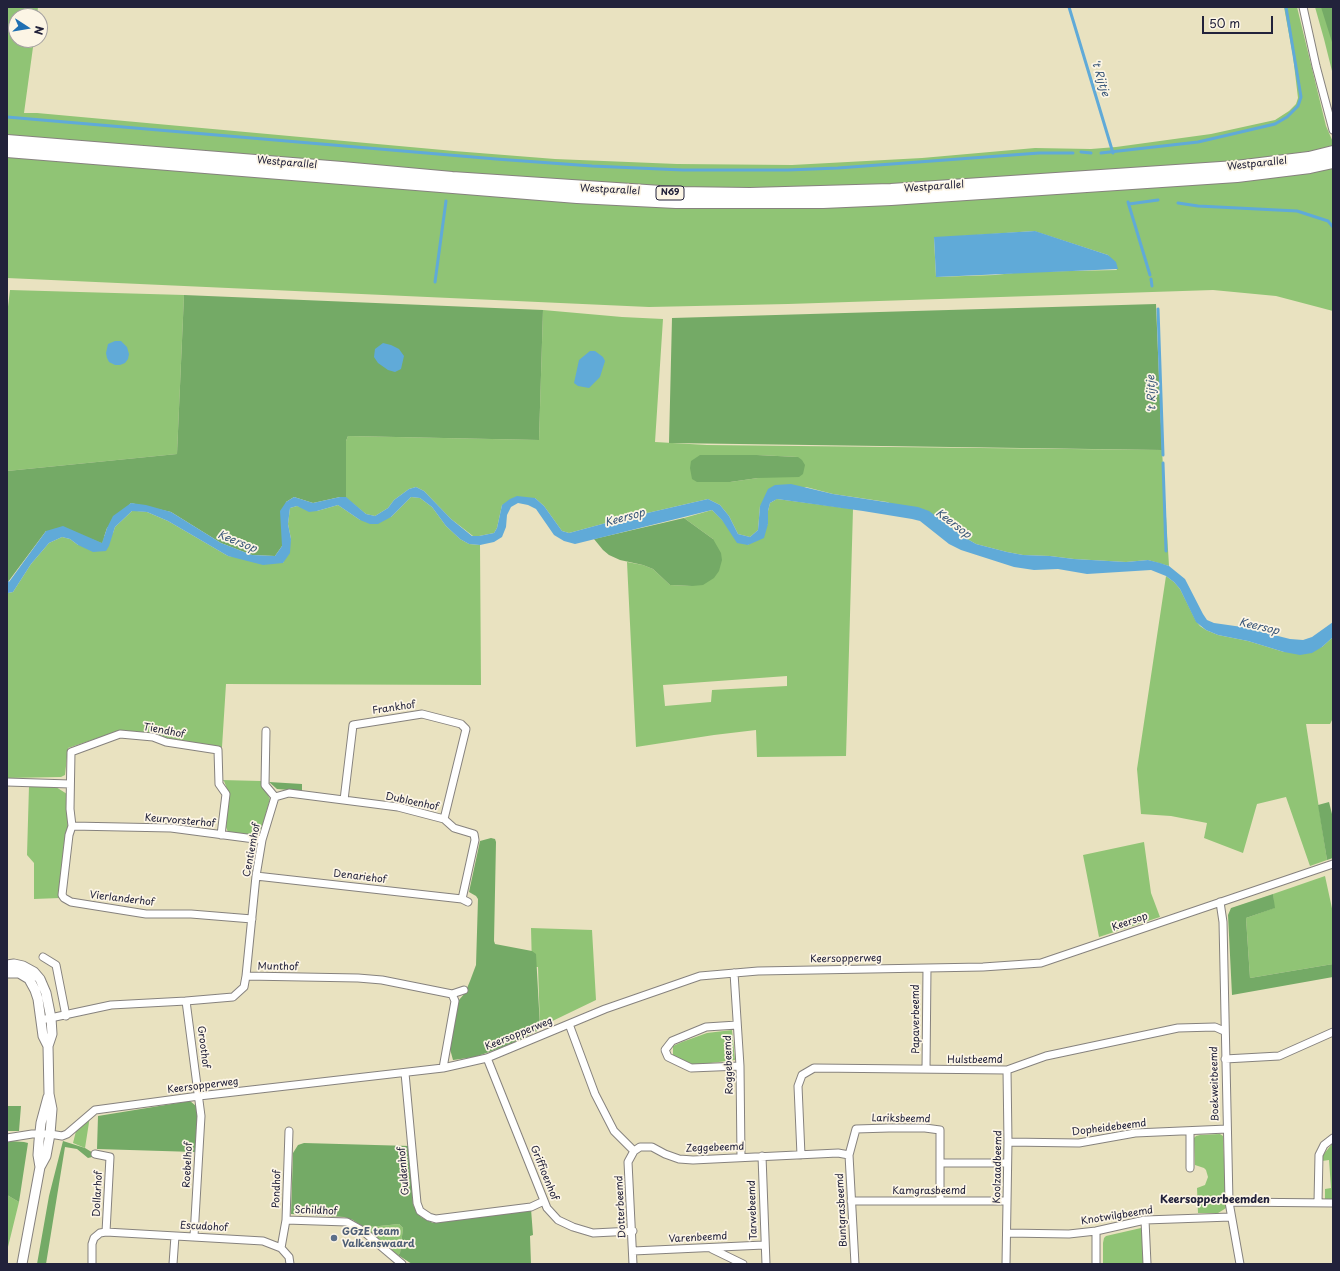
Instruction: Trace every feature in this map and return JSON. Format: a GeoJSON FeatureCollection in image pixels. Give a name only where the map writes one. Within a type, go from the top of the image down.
{"type":"FeatureCollection","features":[{"type":"Feature","properties":{"kind":"main road","name":"Westparallel"},"geometry":{"type":"LineString","coordinates":[[7,141],[452,178],[676,193],[750,194],[891,190],[1236,167],[1309,158],[1333,152]]}},
{"type":"Feature","properties":{"kind":"main road","name":"Westparallel"},"geometry":{"type":"LineString","coordinates":[[7,151],[577,197],[684,202],[823,202],[891,199],[1237,176],[1310,167],[1333,162]]}},
{"type":"Feature","properties":{"kind":"street"},"geometry":{"type":"LineString","coordinates":[[1303,7],[1316,66],[1332,127]]}},
{"type":"Feature","properties":{"kind":"street","name":"Frankhof"},"geometry":{"type":"LineString","coordinates":[[344,800],[353,725],[422,714],[461,724],[466,728],[444,819]]}},
{"type":"Feature","properties":{"kind":"street"},"geometry":{"type":"LineString","coordinates":[[266,731],[265,785],[275,797]]}},
{"type":"Feature","properties":{"kind":"street","name":"Tiendhof"},"geometry":{"type":"LineString","coordinates":[[72,826],[70,809],[71,752],[120,734],[153,737],[166,742],[218,750],[219,784],[226,794],[221,835]]}},
{"type":"Feature","properties":{"kind":"street"},"geometry":{"type":"LineString","coordinates":[[7,782],[70,784]]}},
{"type":"Feature","properties":{"kind":"street","name":"Dubloenhof"},"geometry":{"type":"LineString","coordinates":[[275,797],[290,793],[398,807],[444,819],[454,828],[474,834],[475,840],[465,900]]}},
{"type":"Feature","properties":{"kind":"street","name":"Centiemhof"},"geometry":{"type":"LineString","coordinates":[[246,976],[256,876],[262,840],[275,797]]}},
{"type":"Feature","properties":{"kind":"street","name":"Keurvorsterhof"},"geometry":{"type":"LineString","coordinates":[[72,826],[171,828],[262,840]]}},
{"type":"Feature","properties":{"kind":"street","name":"Vierlanderhof"},"geometry":{"type":"LineString","coordinates":[[72,826],[69,835],[62,895],[71,902],[146,914],[191,914],[252,919]]}},
{"type":"Feature","properties":{"kind":"street","name":"Keersop"},"geometry":{"type":"LineString","coordinates":[[927,968],[983,967],[1041,963],[1333,864]]}},
{"type":"Feature","properties":{"kind":"street","name":"Denariehof"},"geometry":{"type":"LineString","coordinates":[[256,876],[465,900]]}},
{"type":"Feature","properties":{"kind":"street","name":"Boekweitbeemd"},"geometry":{"type":"LineString","coordinates":[[1220,902],[1223,922],[1224,1031],[1229,1202],[1240,1264]]}},
{"type":"Feature","properties":{"kind":"street"},"geometry":{"type":"LineString","coordinates":[[43,957],[56,965],[66,1016]]}},
{"type":"Feature","properties":{"kind":"street"},"geometry":{"type":"LineString","coordinates":[[7,965],[14,964],[23,966],[34,972],[40,979],[46,993],[46,1019],[43,1036],[48,1046],[49,1094],[52,1109],[46,1156],[40,1167],[22,1264]]}},
{"type":"Feature","properties":{"kind":"street","name":"Keersopperweg"},"geometry":{"type":"LineString","coordinates":[[7,1138],[40,1133],[62,1136],[67,1134],[95,1110],[199,1096],[443,1068],[487,1058],[638,997],[700,976],[758,971],[927,968]]}},
{"type":"Feature","properties":{"kind":"street","name":"Papaverbeemd"},"geometry":{"type":"LineString","coordinates":[[926,1069],[927,968]]}},
{"type":"Feature","properties":{"kind":"street"},"geometry":{"type":"LineString","coordinates":[[7,973],[18,974],[29,979],[35,990],[46,1019]]}},
{"type":"Feature","properties":{"kind":"street","name":"Roggebeemd"},"geometry":{"type":"LineString","coordinates":[[734,973],[740,1066],[741,1157]]}},
{"type":"Feature","properties":{"kind":"street","name":"Munthof"},"geometry":{"type":"LineString","coordinates":[[46,1019],[66,1016],[111,1005],[233,997],[244,987],[246,976],[374,979],[446,991],[452,994]]}},
{"type":"Feature","properties":{"kind":"street"},"geometry":{"type":"LineString","coordinates":[[443,1068],[455,1001],[452,994],[464,990]]}},
{"type":"Feature","properties":{"kind":"street","name":"Groothof"},"geometry":{"type":"LineString","coordinates":[[186,1001],[199,1096]]}},
{"type":"Feature","properties":{"kind":"street"},"geometry":{"type":"LineString","coordinates":[[569,1024],[594,1094],[614,1131],[634,1151]]}},
{"type":"Feature","properties":{"kind":"street"},"geometry":{"type":"LineString","coordinates":[[737,1025],[706,1027],[672,1041],[665,1050],[668,1057],[691,1068],[740,1066]]}},
{"type":"Feature","properties":{"kind":"street","name":"Hulstbeemd"},"geometry":{"type":"LineString","coordinates":[[801,1155],[798,1086],[802,1075],[814,1068],[1007,1070],[1046,1056],[1178,1028],[1215,1027],[1224,1031]]}},
{"type":"Feature","properties":{"kind":"street"},"geometry":{"type":"LineString","coordinates":[[1225,1059],[1279,1056],[1333,1032]]}},
{"type":"Feature","properties":{"kind":"street","name":"Griffioenhof"},"geometry":{"type":"LineString","coordinates":[[487,1058],[547,1208],[558,1220],[573,1227],[593,1233],[633,1231]]}},
{"type":"Feature","properties":{"kind":"street","name":"Koolzaadbeemd"},"geometry":{"type":"LineString","coordinates":[[1006,1264],[1008,1142],[1007,1070]]}},
{"type":"Feature","properties":{"kind":"street","name":"Guldenhof"},"geometry":{"type":"LineString","coordinates":[[405,1073],[417,1203],[420,1211],[429,1217],[436,1219],[531,1206],[544,1201]]}},
{"type":"Feature","properties":{"kind":"street"},"geometry":{"type":"LineString","coordinates":[[40,1167],[38,1155],[41,1123],[49,1094]]}},
{"type":"Feature","properties":{"kind":"street","name":"Roebelhof"},"geometry":{"type":"LineString","coordinates":[[194,1236],[201,1116],[199,1096]]}},
{"type":"Feature","properties":{"kind":"street","name":"Lariksbeemd"},"geometry":{"type":"LineString","coordinates":[[849,1155],[856,1129],[925,1128],[940,1130],[940,1201]]}},
{"type":"Feature","properties":{"kind":"street","name":"Dopheidebeemd"},"geometry":{"type":"LineString","coordinates":[[1008,1142],[1079,1143],[1135,1133],[1227,1129]]}},
{"type":"Feature","properties":{"kind":"street","name":"Pondhof"},"geometry":{"type":"LineString","coordinates":[[281,1248],[286,1220],[289,1131]]}},
{"type":"Feature","properties":{"kind":"street"},"geometry":{"type":"LineString","coordinates":[[1190,1131],[1190,1168]]}},
{"type":"Feature","properties":{"kind":"street"},"geometry":{"type":"LineString","coordinates":[[1318,1202],[1319,1155],[1324,1145],[1333,1138]]}},
{"type":"Feature","properties":{"kind":"street","name":"Zeggebeemd"},"geometry":{"type":"LineString","coordinates":[[634,1151],[640,1147],[652,1147],[664,1154],[680,1159],[693,1160],[838,1153],[849,1155]]}},
{"type":"Feature","properties":{"kind":"street","name":"Dotterbeemd"},"geometry":{"type":"LineString","coordinates":[[634,1151],[628,1162],[634,1264]]}},
{"type":"Feature","properties":{"kind":"street","name":"Dollarhof"},"geometry":{"type":"LineString","coordinates":[[92,1264],[92,1244],[94,1238],[100,1233],[106,1232],[110,1157],[95,1154]]}},
{"type":"Feature","properties":{"kind":"street","name":"Buntgrasbeemd"},"geometry":{"type":"LineString","coordinates":[[849,1155],[855,1264]]}},
{"type":"Feature","properties":{"kind":"street","name":"Tarwebeemd"},"geometry":{"type":"LineString","coordinates":[[762,1156],[764,1245],[766,1264]]}},
{"type":"Feature","properties":{"kind":"street"},"geometry":{"type":"LineString","coordinates":[[940,1163],[1007,1164]]}},
{"type":"Feature","properties":{"kind":"street","name":"Kamgrasbeemd"},"geometry":{"type":"LineString","coordinates":[[851,1201],[1007,1201]]}},
{"type":"Feature","properties":{"kind":"street"},"geometry":{"type":"LineString","coordinates":[[1229,1202],[1333,1203]]}},
{"type":"Feature","properties":{"kind":"street","name":"Knotwilgbeemd"},"geometry":{"type":"LineString","coordinates":[[1006,1233],[1069,1234],[1096,1231],[1146,1220],[1231,1217]]}},
{"type":"Feature","properties":{"kind":"street","name":"Schildhof"},"geometry":{"type":"LineString","coordinates":[[286,1220],[347,1222],[363,1231],[402,1264]]}},
{"type":"Feature","properties":{"kind":"street"},"geometry":{"type":"LineString","coordinates":[[1146,1220],[1147,1264]]}},
{"type":"Feature","properties":{"kind":"street"},"geometry":{"type":"LineString","coordinates":[[1096,1231],[1096,1264]]}},
{"type":"Feature","properties":{"kind":"street","name":"Escudohof"},"geometry":{"type":"LineString","coordinates":[[106,1232],[263,1241],[281,1248]]}},
{"type":"Feature","properties":{"kind":"street"},"geometry":{"type":"LineString","coordinates":[[174,1236],[174,1264]]}},
{"type":"Feature","properties":{"kind":"street","name":"Varenbeemd"},"geometry":{"type":"LineString","coordinates":[[633,1251],[764,1245]]}},
{"type":"Feature","properties":{"kind":"street"},"geometry":{"type":"LineString","coordinates":[[281,1248],[288,1257],[290,1264]]}},
{"type":"Feature","properties":{"kind":"street"},"geometry":{"type":"LineString","coordinates":[[710,1248],[743,1264]]}},
{"type":"Feature","properties":{"kind":"green space"},"geometry":{"type":"Polygon","coordinates":[[[7,7],[38,7],[8,8],[8,48],[33,48],[24,113],[555,159],[677,164],[792,165],[922,158],[1035,148],[1091,149],[1116,147],[1211,134],[1275,120],[1289,111],[1296,104],[1298,98],[1293,56],[1284,7],[1297,7],[1326,126],[1333,142],[1333,149],[1287,158],[921,185],[676,190],[7,138],[7,7]]]}},
{"type":"Feature","properties":{"kind":"green space"},"geometry":{"type":"Polygon","coordinates":[[[1315,7],[1333,7],[1333,75],[1324,39],[1315,7]]]}},
{"type":"Feature","properties":{"kind":"green space"},"geometry":{"type":"Polygon","coordinates":[[[1321,7],[1333,7],[1333,45],[1331,39],[1321,7]]]}},
{"type":"Feature","properties":{"kind":"green space"},"geometry":{"type":"Polygon","coordinates":[[[7,153],[575,200],[1333,165],[1333,311],[1276,296],[1213,290],[649,307],[7,278],[7,153]],[[1034,231],[934,238],[936,277],[995,275],[1023,272],[1117,270],[1108,255],[1034,231]]]}},
{"type":"Feature","properties":{"kind":"green space"},"geometry":{"type":"Polygon","coordinates":[[[10,290],[184,295],[177,454],[7,471],[7,315],[10,290]]]}},
{"type":"Feature","properties":{"kind":"green space"},"geometry":{"type":"Polygon","coordinates":[[[184,295],[543,310],[539,440],[348,436],[346,441],[346,497],[313,503],[294,497],[286,502],[282,546],[275,556],[252,555],[221,543],[171,512],[131,503],[107,528],[102,543],[94,540],[46,531],[8,582],[7,471],[177,454],[184,295]]]}},
{"type":"Feature","properties":{"kind":"green space"},"geometry":{"type":"Polygon","coordinates":[[[1156,304],[1162,450],[669,443],[672,318],[1156,304]]]}},
{"type":"Feature","properties":{"kind":"green space"},"geometry":{"type":"Polygon","coordinates":[[[543,310],[663,319],[655,442],[707,445],[1162,450],[1169,566],[1148,560],[1126,562],[1023,555],[1007,552],[976,544],[947,526],[887,502],[833,494],[806,487],[760,506],[758,530],[750,537],[738,534],[729,516],[720,505],[708,499],[617,520],[569,533],[562,531],[544,506],[535,498],[502,505],[497,528],[494,533],[473,536],[451,519],[424,491],[416,487],[409,489],[394,500],[388,508],[375,516],[366,514],[346,498],[346,441],[348,436],[539,440],[543,310]],[[700,455],[730,482],[758,478],[798,457],[700,455]]]}},
{"type":"Feature","properties":{"kind":"green space"},"geometry":{"type":"Polygon","coordinates":[[[700,455],[798,457],[805,465],[803,474],[799,477],[758,478],[730,482],[697,482],[692,479],[690,468],[691,461],[700,455]]]}},
{"type":"Feature","properties":{"kind":"green space"},"geometry":{"type":"Polygon","coordinates":[[[411,497],[420,498],[432,507],[446,526],[460,539],[469,544],[480,545],[481,685],[226,684],[222,747],[119,731],[68,748],[65,775],[61,777],[7,778],[7,592],[13,592],[31,564],[49,543],[62,537],[70,539],[78,545],[113,533],[115,527],[132,511],[137,511],[147,512],[168,521],[228,556],[283,563],[291,539],[288,524],[290,508],[297,506],[317,511],[338,505],[360,520],[391,517],[411,497]]]}},
{"type":"Feature","properties":{"kind":"green space"},"geometry":{"type":"Polygon","coordinates":[[[777,499],[853,509],[846,756],[757,757],[756,730],[636,747],[627,562],[643,565],[653,569],[670,585],[692,586],[713,539],[684,518],[712,510],[748,545],[768,524],[768,511],[770,503],[777,499]],[[787,676],[663,685],[665,706],[711,702],[712,690],[787,686],[787,676]]]}},
{"type":"Feature","properties":{"kind":"green space"},"geometry":{"type":"Polygon","coordinates":[[[684,518],[713,539],[721,553],[722,560],[719,571],[714,578],[703,585],[670,585],[653,569],[643,565],[620,560],[609,555],[594,539],[684,518]]]}},
{"type":"Feature","properties":{"kind":"green space"},"geometry":{"type":"Polygon","coordinates":[[[1166,576],[1180,589],[1200,626],[1218,635],[1248,641],[1284,652],[1322,647],[1333,637],[1333,718],[1330,724],[1306,724],[1327,860],[1310,866],[1286,797],[1257,804],[1243,853],[1204,838],[1207,823],[1171,816],[1141,814],[1137,769],[1166,576]]]}},
{"type":"Feature","properties":{"kind":"green space"},"geometry":{"type":"Polygon","coordinates":[[[221,780],[261,781],[270,799],[259,835],[253,837],[228,832],[226,827],[229,794],[224,781],[221,780]]]}},
{"type":"Feature","properties":{"kind":"green space"},"geometry":{"type":"Polygon","coordinates":[[[269,782],[302,784],[302,791],[277,789],[269,782]]]}},
{"type":"Feature","properties":{"kind":"green space"},"geometry":{"type":"Polygon","coordinates":[[[29,786],[56,787],[67,794],[68,828],[64,844],[59,890],[60,898],[34,899],[34,863],[27,855],[29,786]]]}},
{"type":"Feature","properties":{"kind":"green space"},"geometry":{"type":"Polygon","coordinates":[[[1329,802],[1333,818],[1333,858],[1327,860],[1318,805],[1329,802]]]}},
{"type":"Feature","properties":{"kind":"green space"},"geometry":{"type":"Polygon","coordinates":[[[491,838],[495,839],[496,842],[494,941],[495,944],[532,951],[536,954],[540,1027],[537,1031],[506,1046],[475,1057],[453,1060],[450,1049],[459,1000],[465,993],[476,965],[478,899],[469,892],[480,841],[491,838]]]}},
{"type":"Feature","properties":{"kind":"green space"},"geometry":{"type":"Polygon","coordinates":[[[1144,842],[1151,893],[1160,917],[1099,937],[1083,855],[1144,842]]]}},
{"type":"Feature","properties":{"kind":"green space"},"geometry":{"type":"Polygon","coordinates":[[[1325,876],[1333,913],[1333,964],[1250,978],[1246,918],[1274,908],[1273,894],[1325,876]]]}},
{"type":"Feature","properties":{"kind":"green space"},"geometry":{"type":"Polygon","coordinates":[[[1273,894],[1275,908],[1246,918],[1250,978],[1333,964],[1333,977],[1232,995],[1228,915],[1231,908],[1273,894]]]}},
{"type":"Feature","properties":{"kind":"green space"},"geometry":{"type":"Polygon","coordinates":[[[531,928],[592,930],[596,1000],[540,1027],[538,967],[532,967],[531,928]]]}},
{"type":"Feature","properties":{"kind":"green space"},"geometry":{"type":"Polygon","coordinates":[[[732,1030],[735,1060],[694,1065],[673,1055],[673,1046],[682,1042],[707,1033],[732,1030]]]}},
{"type":"Feature","properties":{"kind":"green space"},"geometry":{"type":"Polygon","coordinates":[[[190,1101],[196,1106],[198,1113],[195,1152],[97,1149],[98,1116],[190,1101]]]}},
{"type":"Feature","properties":{"kind":"green space"},"geometry":{"type":"Polygon","coordinates":[[[7,1106],[21,1106],[19,1131],[7,1131],[7,1106]]]}},
{"type":"Feature","properties":{"kind":"green space"},"geometry":{"type":"Polygon","coordinates":[[[90,1116],[85,1148],[73,1143],[76,1131],[90,1116]]]}},
{"type":"Feature","properties":{"kind":"green space"},"geometry":{"type":"Polygon","coordinates":[[[1220,1134],[1223,1136],[1226,1208],[1218,1213],[1198,1213],[1197,1188],[1205,1185],[1208,1177],[1204,1168],[1195,1165],[1194,1138],[1200,1135],[1220,1134]]]}},
{"type":"Feature","properties":{"kind":"green space"},"geometry":{"type":"Polygon","coordinates":[[[63,1141],[85,1148],[95,1154],[88,1158],[77,1149],[65,1147],[46,1264],[37,1264],[49,1196],[63,1141]]]}},
{"type":"Feature","properties":{"kind":"green space"},"geometry":{"type":"Polygon","coordinates":[[[7,1142],[28,1143],[19,1202],[7,1195],[7,1142]]]}},
{"type":"Feature","properties":{"kind":"green space"},"geometry":{"type":"Polygon","coordinates":[[[304,1143],[410,1146],[413,1205],[421,1217],[433,1223],[531,1209],[533,1235],[530,1236],[531,1264],[412,1264],[398,1255],[400,1253],[403,1228],[399,1224],[370,1227],[367,1230],[353,1220],[344,1217],[291,1214],[293,1153],[298,1145],[304,1143]]]}},
{"type":"Feature","properties":{"kind":"green space"},"geometry":{"type":"Polygon","coordinates":[[[1332,1144],[1333,1200],[1325,1201],[1325,1189],[1331,1188],[1329,1160],[1322,1161],[1323,1155],[1332,1144]]]}},
{"type":"Feature","properties":{"kind":"green space"},"geometry":{"type":"Polygon","coordinates":[[[7,1195],[19,1202],[7,1251],[7,1195]]]}},
{"type":"Feature","properties":{"kind":"green space"},"geometry":{"type":"Polygon","coordinates":[[[399,1224],[403,1228],[400,1253],[397,1256],[367,1230],[370,1227],[399,1224]]]}},
{"type":"Feature","properties":{"kind":"green space"},"geometry":{"type":"Polygon","coordinates":[[[1141,1228],[1144,1235],[1144,1264],[1103,1264],[1103,1243],[1106,1236],[1141,1228]]]}},
{"type":"Feature","properties":{"kind":"water"},"geometry":{"type":"Polygon","coordinates":[[[1035,231],[1108,255],[1116,262],[1118,269],[936,277],[934,237],[1035,231]]]}},
{"type":"Feature","properties":{"kind":"water"},"geometry":{"type":"Polygon","coordinates":[[[115,341],[121,341],[127,347],[129,354],[125,363],[120,365],[115,365],[109,362],[107,358],[106,353],[108,344],[115,341]]]}},
{"type":"Feature","properties":{"kind":"water"},"geometry":{"type":"Polygon","coordinates":[[[383,343],[399,349],[404,356],[401,369],[395,372],[388,370],[378,363],[374,357],[375,349],[383,343]]]}},
{"type":"Feature","properties":{"kind":"water"},"geometry":{"type":"Polygon","coordinates":[[[590,351],[595,351],[603,357],[605,361],[600,377],[589,388],[578,386],[574,383],[579,360],[590,351]]]}},
{"type":"Feature","properties":{"kind":"water"},"geometry":{"type":"Polygon","coordinates":[[[791,484],[833,494],[918,507],[929,511],[976,544],[1007,552],[1023,555],[1074,559],[1126,562],[1148,560],[1160,563],[1169,566],[1185,579],[1203,614],[1207,620],[1214,623],[1242,627],[1290,639],[1303,640],[1312,637],[1333,622],[1333,637],[1322,647],[1312,653],[1300,655],[1284,652],[1248,641],[1218,635],[1206,630],[1196,622],[1180,589],[1174,582],[1166,576],[1151,570],[1087,574],[1058,569],[1034,570],[1014,567],[961,550],[949,544],[920,521],[863,511],[777,499],[770,503],[768,511],[768,524],[764,538],[748,545],[737,543],[722,520],[712,510],[575,544],[564,541],[554,535],[536,509],[528,505],[518,503],[511,507],[507,515],[506,527],[502,537],[494,542],[480,545],[469,544],[460,539],[446,526],[432,507],[420,498],[411,497],[391,517],[378,524],[370,524],[360,520],[338,505],[309,512],[297,506],[290,508],[288,524],[291,539],[290,553],[283,563],[263,565],[228,556],[168,521],[147,512],[132,511],[115,527],[106,551],[93,552],[78,545],[70,539],[62,537],[49,543],[31,564],[13,592],[7,592],[7,579],[9,582],[46,531],[63,526],[102,543],[113,516],[131,503],[146,505],[171,512],[221,543],[252,555],[275,556],[282,546],[280,511],[286,502],[294,497],[313,503],[346,497],[366,514],[375,516],[388,508],[394,500],[409,489],[416,487],[424,491],[451,519],[472,536],[494,533],[497,528],[502,505],[517,496],[535,498],[544,506],[562,531],[569,533],[617,520],[708,499],[720,505],[729,516],[738,534],[750,537],[758,530],[760,506],[768,489],[775,485],[791,484]]]}},
{"type":"Feature","properties":{"kind":"waterway","name":"'t Rijtje"},"geometry":{"type":"LineString","coordinates":[[1069,7],[1113,153]]}},
{"type":"Feature","properties":{"kind":"waterway"},"geometry":{"type":"LineString","coordinates":[[1101,153],[1198,142],[1275,124],[1287,117],[1298,106],[1301,97],[1286,7]]}},
{"type":"Feature","properties":{"kind":"waterway"},"geometry":{"type":"LineString","coordinates":[[7,117],[496,159],[592,166],[683,170],[788,170],[838,168],[1039,153],[1073,153]]}},
{"type":"Feature","properties":{"kind":"waterway"},"geometry":{"type":"LineString","coordinates":[[1081,152],[1091,153]]}},
{"type":"Feature","properties":{"kind":"waterway"},"geometry":{"type":"LineString","coordinates":[[1129,204],[1158,200]]}},
{"type":"Feature","properties":{"kind":"waterway"},"geometry":{"type":"LineString","coordinates":[[435,282],[446,201]]}},
{"type":"Feature","properties":{"kind":"waterway","name":"'t Rijtje"},"geometry":{"type":"LineString","coordinates":[[1128,202],[1150,275]]}},
{"type":"Feature","properties":{"kind":"waterway"},"geometry":{"type":"LineString","coordinates":[[1178,203],[1198,206],[1297,211],[1328,221],[1333,227]]}},
{"type":"Feature","properties":{"kind":"waterway","name":"'t Rijtje"},"geometry":{"type":"LineString","coordinates":[[1151,279],[1152,286]]}},
{"type":"Feature","properties":{"kind":"waterway","name":"'t Rijtje"},"geometry":{"type":"LineString","coordinates":[[1158,309],[1163,455]]}},
{"type":"Feature","properties":{"kind":"waterway","name":"'t Rijtje"},"geometry":{"type":"LineString","coordinates":[[1163,463],[1166,551]]}},
{"type":"Feature","properties":{"kind":"place","name":"GGzE team Valkenswaard"},"geometry":{"type":"Point","coordinates":[334,1238]}},
{"type":"Feature","properties":{"kind":"district","name":"Keersopperbeemden"},"geometry":{"type":"Point","coordinates":[1215,1200]}}]}
